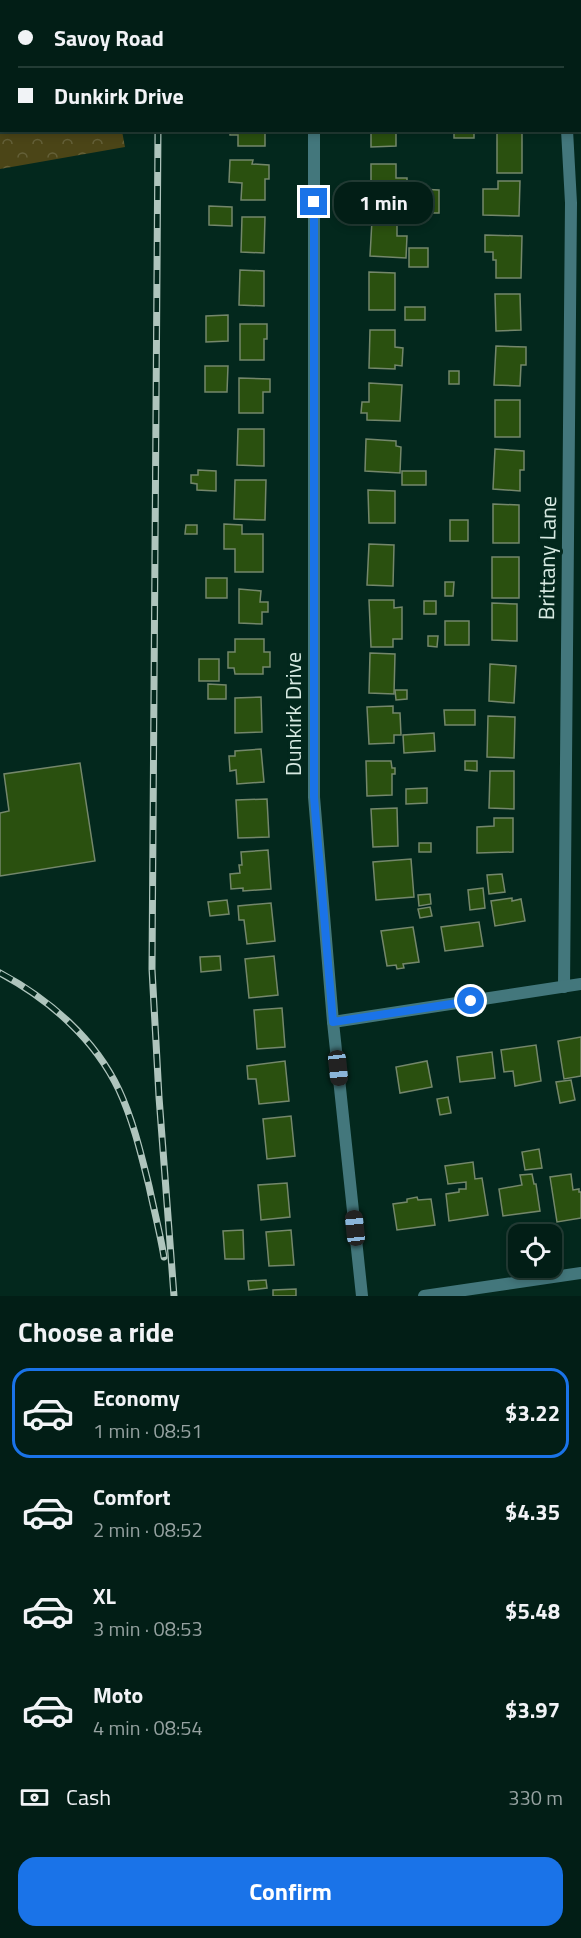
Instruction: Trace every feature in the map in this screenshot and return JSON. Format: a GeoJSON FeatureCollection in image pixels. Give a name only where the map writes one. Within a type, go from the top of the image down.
{"type":"FeatureCollection","features":[{"type":"Feature","properties":{"kind":"street","name":"Dunkirk Drive"},"geometry":{"type":"LineString","coordinates":[[314,132],[314,797],[333,1022],[362,1296]]}},
{"type":"Feature","properties":{"kind":"street","name":"Brittany Lane"},"geometry":{"type":"LineString","coordinates":[[564,987],[571,215],[567,132]]}},
{"type":"Feature","properties":{"kind":"street"},"geometry":{"type":"LineString","coordinates":[[333,1022],[581,984]]}},
{"type":"Feature","properties":{"kind":"street"},"geometry":{"type":"LineString","coordinates":[[424,1296],[581,1273]]}},
{"type":"Feature","properties":{"kind":"green space"},"geometry":{"type":"Polygon","coordinates":[[[0,132],[122,132],[125,147],[0,169],[0,132]]]}},
{"type":"Feature","properties":{"kind":"building"},"geometry":{"type":"Polygon","coordinates":[[[230,132],[265,132],[265,146],[238,146],[238,135],[230,135],[230,132]]]}},
{"type":"Feature","properties":{"kind":"building"},"geometry":{"type":"Polygon","coordinates":[[[371,132],[396,132],[396,146],[371,147],[371,132]]]}},
{"type":"Feature","properties":{"kind":"building"},"geometry":{"type":"Polygon","coordinates":[[[454,132],[474,132],[474,138],[454,138],[454,132]]]}},
{"type":"Feature","properties":{"kind":"building"},"geometry":{"type":"Polygon","coordinates":[[[497,132],[522,132],[522,173],[497,173],[497,132]]]}},
{"type":"Feature","properties":{"kind":"building"},"geometry":{"type":"Polygon","coordinates":[[[230,160],[253,160],[252,164],[269,165],[269,179],[265,179],[265,200],[241,200],[242,183],[229,182],[230,160]]]}},
{"type":"Feature","properties":{"kind":"building"},"geometry":{"type":"Polygon","coordinates":[[[371,164],[396,164],[396,178],[407,178],[407,199],[396,199],[396,203],[371,203],[371,164]]]}},
{"type":"Feature","properties":{"kind":"building"},"geometry":{"type":"Polygon","coordinates":[[[498,181],[520,181],[519,216],[483,215],[483,189],[498,189],[498,181]]]}},
{"type":"Feature","properties":{"kind":"building"},"geometry":{"type":"Polygon","coordinates":[[[418,189],[439,190],[439,213],[417,213],[418,189]]]}},
{"type":"Feature","properties":{"kind":"building"},"geometry":{"type":"Polygon","coordinates":[[[209,206],[232,207],[232,226],[209,225],[209,206]]]}},
{"type":"Feature","properties":{"kind":"building"},"geometry":{"type":"Polygon","coordinates":[[[242,217],[265,217],[264,253],[241,252],[242,217]]]}},
{"type":"Feature","properties":{"kind":"building"},"geometry":{"type":"Polygon","coordinates":[[[372,220],[397,222],[397,236],[407,236],[406,258],[370,256],[372,220]]]}},
{"type":"Feature","properties":{"kind":"building"},"geometry":{"type":"Polygon","coordinates":[[[485,235],[522,236],[521,278],[496,278],[496,260],[493,260],[493,252],[485,252],[485,235]]]}},
{"type":"Feature","properties":{"kind":"building"},"geometry":{"type":"Polygon","coordinates":[[[409,248],[428,248],[428,267],[409,267],[409,248]]]}},
{"type":"Feature","properties":{"kind":"building"},"geometry":{"type":"Polygon","coordinates":[[[240,270],[264,271],[264,306],[239,305],[240,270]]]}},
{"type":"Feature","properties":{"kind":"building"},"geometry":{"type":"Polygon","coordinates":[[[369,272],[395,273],[395,310],[369,310],[369,272]]]}},
{"type":"Feature","properties":{"kind":"building"},"geometry":{"type":"Polygon","coordinates":[[[495,294],[520,294],[521,330],[496,331],[495,294]]]}},
{"type":"Feature","properties":{"kind":"building"},"geometry":{"type":"Polygon","coordinates":[[[405,307],[425,307],[425,320],[405,320],[405,307]]]}},
{"type":"Feature","properties":{"kind":"building"},"geometry":{"type":"Polygon","coordinates":[[[228,315],[228,341],[206,342],[206,316],[228,315]]]}},
{"type":"Feature","properties":{"kind":"building"},"geometry":{"type":"Polygon","coordinates":[[[240,324],[267,324],[264,360],[240,360],[240,324]]]}},
{"type":"Feature","properties":{"kind":"building"},"geometry":{"type":"Polygon","coordinates":[[[370,330],[395,330],[395,347],[403,348],[402,366],[395,365],[395,369],[369,368],[370,330]]]}},
{"type":"Feature","properties":{"kind":"building"},"geometry":{"type":"Polygon","coordinates":[[[496,346],[526,347],[526,365],[521,365],[520,386],[494,385],[496,346]]]}},
{"type":"Feature","properties":{"kind":"building"},"geometry":{"type":"Polygon","coordinates":[[[205,366],[228,366],[227,392],[205,392],[205,366]]]}},
{"type":"Feature","properties":{"kind":"building"},"geometry":{"type":"Polygon","coordinates":[[[449,371],[459,371],[459,384],[449,384],[449,371]]]}},
{"type":"Feature","properties":{"kind":"building"},"geometry":{"type":"Polygon","coordinates":[[[239,378],[270,379],[270,392],[263,392],[263,413],[239,413],[239,378]]]}},
{"type":"Feature","properties":{"kind":"building"},"geometry":{"type":"Polygon","coordinates":[[[369,383],[402,385],[400,421],[367,420],[367,413],[361,413],[362,402],[369,402],[369,383]]]}},
{"type":"Feature","properties":{"kind":"building"},"geometry":{"type":"Polygon","coordinates":[[[495,400],[520,400],[520,437],[495,437],[495,400]]]}},
{"type":"Feature","properties":{"kind":"building"},"geometry":{"type":"Polygon","coordinates":[[[238,429],[264,429],[264,466],[237,465],[238,429]]]}},
{"type":"Feature","properties":{"kind":"building"},"geometry":{"type":"Polygon","coordinates":[[[366,439],[396,441],[396,446],[401,447],[400,473],[365,471],[366,439]]]}},
{"type":"Feature","properties":{"kind":"building"},"geometry":{"type":"Polygon","coordinates":[[[495,449],[524,451],[524,470],[520,470],[520,491],[493,489],[495,449]]]}},
{"type":"Feature","properties":{"kind":"building"},"geometry":{"type":"Polygon","coordinates":[[[198,470],[216,471],[216,491],[197,490],[197,484],[191,483],[191,475],[198,475],[198,470]]]}},
{"type":"Feature","properties":{"kind":"building"},"geometry":{"type":"Polygon","coordinates":[[[402,471],[426,471],[426,485],[402,485],[402,471]]]}},
{"type":"Feature","properties":{"kind":"building"},"geometry":{"type":"Polygon","coordinates":[[[235,480],[266,480],[265,520],[234,519],[235,480]]]}},
{"type":"Feature","properties":{"kind":"building"},"geometry":{"type":"Polygon","coordinates":[[[368,490],[395,491],[395,523],[369,523],[368,490]]]}},
{"type":"Feature","properties":{"kind":"building"},"geometry":{"type":"Polygon","coordinates":[[[493,504],[519,505],[519,543],[493,543],[493,504]]]}},
{"type":"Feature","properties":{"kind":"building"},"geometry":{"type":"Polygon","coordinates":[[[450,520],[468,520],[468,541],[450,541],[450,520]]]}},
{"type":"Feature","properties":{"kind":"building"},"geometry":{"type":"Polygon","coordinates":[[[224,524],[242,525],[242,534],[263,534],[263,572],[235,572],[235,549],[224,549],[224,524]]]}},
{"type":"Feature","properties":{"kind":"building"},"geometry":{"type":"Polygon","coordinates":[[[186,525],[197,525],[197,534],[185,534],[186,525]]]}},
{"type":"Feature","properties":{"kind":"building"},"geometry":{"type":"Polygon","coordinates":[[[369,544],[394,545],[393,586],[367,585],[369,544]]]}},
{"type":"Feature","properties":{"kind":"building"},"geometry":{"type":"Polygon","coordinates":[[[492,557],[519,557],[519,598],[492,598],[492,557]]]}},
{"type":"Feature","properties":{"kind":"building"},"geometry":{"type":"Polygon","coordinates":[[[206,578],[227,578],[227,598],[206,598],[206,578]]]}},
{"type":"Feature","properties":{"kind":"building"},"geometry":{"type":"Polygon","coordinates":[[[445,582],[454,582],[453,596],[445,596],[445,582]]]}},
{"type":"Feature","properties":{"kind":"building"},"geometry":{"type":"Polygon","coordinates":[[[239,589],[261,591],[260,602],[268,602],[268,612],[262,612],[262,624],[239,623],[239,589]]]}},
{"type":"Feature","properties":{"kind":"building"},"geometry":{"type":"Polygon","coordinates":[[[369,600],[394,600],[394,608],[402,607],[402,639],[393,639],[393,647],[371,647],[369,600]]]}},
{"type":"Feature","properties":{"kind":"building"},"geometry":{"type":"Polygon","coordinates":[[[424,601],[436,601],[436,614],[424,614],[424,601]]]}},
{"type":"Feature","properties":{"kind":"building"},"geometry":{"type":"Polygon","coordinates":[[[492,603],[517,604],[517,641],[492,640],[492,603]]]}},
{"type":"Feature","properties":{"kind":"building"},"geometry":{"type":"Polygon","coordinates":[[[445,621],[469,621],[469,645],[445,645],[445,621]]]}},
{"type":"Feature","properties":{"kind":"building"},"geometry":{"type":"Polygon","coordinates":[[[428,636],[438,636],[437,647],[428,646],[428,636]]]}},
{"type":"Feature","properties":{"kind":"building"},"geometry":{"type":"Polygon","coordinates":[[[235,639],[264,639],[264,652],[270,652],[270,667],[263,667],[263,674],[235,674],[234,668],[228,668],[228,652],[235,652],[235,639]]]}},
{"type":"Feature","properties":{"kind":"building"},"geometry":{"type":"Polygon","coordinates":[[[370,653],[395,654],[394,694],[369,693],[370,653]]]}},
{"type":"Feature","properties":{"kind":"building"},"geometry":{"type":"Polygon","coordinates":[[[199,659],[219,659],[219,681],[199,681],[199,659]]]}},
{"type":"Feature","properties":{"kind":"building"},"geometry":{"type":"Polygon","coordinates":[[[490,664],[516,666],[514,703],[489,701],[490,664]]]}},
{"type":"Feature","properties":{"kind":"building"},"geometry":{"type":"Polygon","coordinates":[[[208,684],[226,685],[226,699],[208,699],[208,684]]]}},
{"type":"Feature","properties":{"kind":"building"},"geometry":{"type":"Polygon","coordinates":[[[395,690],[407,690],[407,699],[396,700],[395,690]]]}},
{"type":"Feature","properties":{"kind":"building"},"geometry":{"type":"Polygon","coordinates":[[[261,697],[262,732],[235,733],[235,698],[261,697]]]}},
{"type":"Feature","properties":{"kind":"building"},"geometry":{"type":"Polygon","coordinates":[[[393,706],[393,713],[400,713],[401,735],[394,735],[394,743],[369,744],[367,707],[393,706]]]}},
{"type":"Feature","properties":{"kind":"building"},"geometry":{"type":"Polygon","coordinates":[[[444,710],[475,710],[475,725],[445,725],[444,710]]]}},
{"type":"Feature","properties":{"kind":"building"},"geometry":{"type":"Polygon","coordinates":[[[488,716],[515,717],[514,758],[487,757],[488,716]]]}},
{"type":"Feature","properties":{"kind":"building"},"geometry":{"type":"Polygon","coordinates":[[[434,733],[435,751],[404,753],[403,735],[434,733]]]}},
{"type":"Feature","properties":{"kind":"building"},"geometry":{"type":"Polygon","coordinates":[[[261,749],[264,782],[237,784],[236,770],[230,771],[229,756],[235,756],[235,751],[261,749]]]}},
{"type":"Feature","properties":{"kind":"building"},"geometry":{"type":"Polygon","coordinates":[[[366,761],[391,761],[392,768],[395,768],[395,774],[392,774],[392,795],[367,796],[366,761]]]}},
{"type":"Feature","properties":{"kind":"building"},"geometry":{"type":"Polygon","coordinates":[[[465,761],[477,761],[477,771],[465,770],[465,761]]]}},
{"type":"Feature","properties":{"kind":"building"},"geometry":{"type":"Polygon","coordinates":[[[80,763],[95,861],[0,876],[0,813],[9,811],[4,774],[80,763]]]}},
{"type":"Feature","properties":{"kind":"building"},"geometry":{"type":"Polygon","coordinates":[[[490,771],[514,771],[514,809],[489,808],[490,771]]]}},
{"type":"Feature","properties":{"kind":"building"},"geometry":{"type":"Polygon","coordinates":[[[427,788],[427,803],[406,804],[406,789],[427,788]]]}},
{"type":"Feature","properties":{"kind":"building"},"geometry":{"type":"Polygon","coordinates":[[[267,799],[269,837],[238,838],[236,800],[267,799]]]}},
{"type":"Feature","properties":{"kind":"building"},"geometry":{"type":"Polygon","coordinates":[[[397,808],[398,846],[373,847],[371,809],[397,808]]]}},
{"type":"Feature","properties":{"kind":"building"},"geometry":{"type":"Polygon","coordinates":[[[494,818],[513,818],[513,852],[477,853],[477,827],[494,826],[494,818]]]}},
{"type":"Feature","properties":{"kind":"building"},"geometry":{"type":"Polygon","coordinates":[[[419,843],[431,843],[431,852],[419,852],[419,843]]]}},
{"type":"Feature","properties":{"kind":"building"},"geometry":{"type":"Polygon","coordinates":[[[268,850],[271,889],[243,891],[243,888],[231,889],[230,874],[240,873],[241,852],[268,850]]]}},
{"type":"Feature","properties":{"kind":"building"},"geometry":{"type":"Polygon","coordinates":[[[411,859],[414,897],[376,900],[373,862],[411,859]]]}},
{"type":"Feature","properties":{"kind":"building"},"geometry":{"type":"Polygon","coordinates":[[[502,874],[505,892],[489,894],[487,875],[502,874]]]}},
{"type":"Feature","properties":{"kind":"building"},"geometry":{"type":"Polygon","coordinates":[[[483,888],[485,908],[470,910],[468,890],[483,888]]]}},
{"type":"Feature","properties":{"kind":"building"},"geometry":{"type":"Polygon","coordinates":[[[430,894],[431,904],[419,906],[418,895],[430,894]]]}},
{"type":"Feature","properties":{"kind":"building"},"geometry":{"type":"Polygon","coordinates":[[[512,898],[512,901],[521,899],[525,921],[495,926],[491,901],[512,898]]]}},
{"type":"Feature","properties":{"kind":"building"},"geometry":{"type":"Polygon","coordinates":[[[227,900],[229,914],[210,916],[208,902],[227,900]]]}},
{"type":"Feature","properties":{"kind":"building"},"geometry":{"type":"Polygon","coordinates":[[[271,903],[275,941],[247,944],[244,920],[239,920],[238,906],[271,903]]]}},
{"type":"Feature","properties":{"kind":"building"},"geometry":{"type":"Polygon","coordinates":[[[430,907],[432,916],[420,918],[418,909],[430,907]]]}},
{"type":"Feature","properties":{"kind":"building"},"geometry":{"type":"Polygon","coordinates":[[[479,922],[483,946],[445,951],[441,927],[479,922]]]}},
{"type":"Feature","properties":{"kind":"building"},"geometry":{"type":"Polygon","coordinates":[[[413,927],[419,962],[403,964],[404,968],[397,969],[396,965],[387,966],[381,931],[413,927]]]}},
{"type":"Feature","properties":{"kind":"building"},"geometry":{"type":"Polygon","coordinates":[[[220,956],[221,970],[201,972],[200,957],[220,956]]]}},
{"type":"Feature","properties":{"kind":"building"},"geometry":{"type":"Polygon","coordinates":[[[274,956],[278,995],[249,998],[245,959],[274,956]]]}},
{"type":"Feature","properties":{"kind":"building"},"geometry":{"type":"Polygon","coordinates":[[[282,1008],[285,1047],[257,1049],[254,1010],[282,1008]]]}},
{"type":"Feature","properties":{"kind":"building"},"geometry":{"type":"Polygon","coordinates":[[[581,1037],[581,1076],[564,1079],[558,1041],[581,1037]]]}},
{"type":"Feature","properties":{"kind":"building"},"geometry":{"type":"Polygon","coordinates":[[[536,1045],[541,1081],[515,1086],[513,1071],[504,1072],[501,1050],[536,1045]]]}},
{"type":"Feature","properties":{"kind":"building"},"geometry":{"type":"Polygon","coordinates":[[[492,1052],[495,1078],[460,1082],[457,1057],[492,1052]]]}},
{"type":"Feature","properties":{"kind":"building"},"geometry":{"type":"Polygon","coordinates":[[[285,1061],[289,1101],[259,1104],[256,1079],[248,1079],[247,1066],[285,1061]]]}},
{"type":"Feature","properties":{"kind":"building"},"geometry":{"type":"Polygon","coordinates":[[[427,1061],[432,1087],[400,1093],[396,1067],[427,1061]]]}},
{"type":"Feature","properties":{"kind":"building"},"geometry":{"type":"Polygon","coordinates":[[[571,1080],[575,1100],[560,1103],[556,1082],[571,1080]]]}},
{"type":"Feature","properties":{"kind":"building"},"geometry":{"type":"Polygon","coordinates":[[[448,1097],[451,1113],[440,1115],[437,1099],[448,1097]]]}},
{"type":"Feature","properties":{"kind":"building"},"geometry":{"type":"Polygon","coordinates":[[[291,1116],[295,1156],[267,1159],[263,1119],[291,1116]]]}},
{"type":"Feature","properties":{"kind":"building"},"geometry":{"type":"Polygon","coordinates":[[[539,1149],[542,1168],[525,1170],[522,1152],[539,1149]]]}},
{"type":"Feature","properties":{"kind":"building"},"geometry":{"type":"Polygon","coordinates":[[[473,1162],[475,1179],[482,1178],[488,1215],[449,1221],[446,1194],[466,1189],[466,1182],[448,1184],[445,1166],[473,1162]]]}},
{"type":"Feature","properties":{"kind":"building"},"geometry":{"type":"Polygon","coordinates":[[[532,1174],[540,1211],[503,1216],[499,1189],[522,1185],[520,1175],[532,1174]]]}},
{"type":"Feature","properties":{"kind":"building"},"geometry":{"type":"Polygon","coordinates":[[[571,1174],[573,1190],[579,1189],[581,1192],[581,1218],[557,1222],[550,1177],[571,1174]]]}},
{"type":"Feature","properties":{"kind":"building"},"geometry":{"type":"Polygon","coordinates":[[[287,1183],[290,1217],[261,1220],[258,1185],[287,1183]]]}},
{"type":"Feature","properties":{"kind":"building"},"geometry":{"type":"Polygon","coordinates":[[[417,1197],[418,1200],[431,1199],[435,1225],[397,1230],[393,1204],[407,1202],[407,1199],[417,1197]]]}},
{"type":"Feature","properties":{"kind":"building"},"geometry":{"type":"Polygon","coordinates":[[[243,1230],[244,1259],[225,1259],[223,1231],[243,1230]]]}},
{"type":"Feature","properties":{"kind":"building"},"geometry":{"type":"Polygon","coordinates":[[[291,1230],[294,1265],[269,1266],[266,1232],[291,1230]]]}},
{"type":"Feature","properties":{"kind":"building"},"geometry":{"type":"Polygon","coordinates":[[[266,1280],[267,1288],[249,1290],[248,1281],[266,1280]]]}},
{"type":"Feature","properties":{"kind":"building"},"geometry":{"type":"Polygon","coordinates":[[[296,1289],[296,1296],[273,1296],[273,1290],[296,1289]]]}},
{"type":"Feature","properties":{"kind":"railway"},"geometry":{"type":"LineString","coordinates":[[158,132],[152,969],[174,1296]]}},
{"type":"Feature","properties":{"kind":"railway"},"geometry":{"type":"LineString","coordinates":[[0,973],[36,995],[69,1022],[84,1037],[109,1071],[124,1101],[136,1137],[164,1257]]}},
{"type":"Feature","properties":{"kind":"route"},"geometry":{"type":"LineString","coordinates":[[314,202],[314,797],[333,1022],[471,1001]]}}]}
